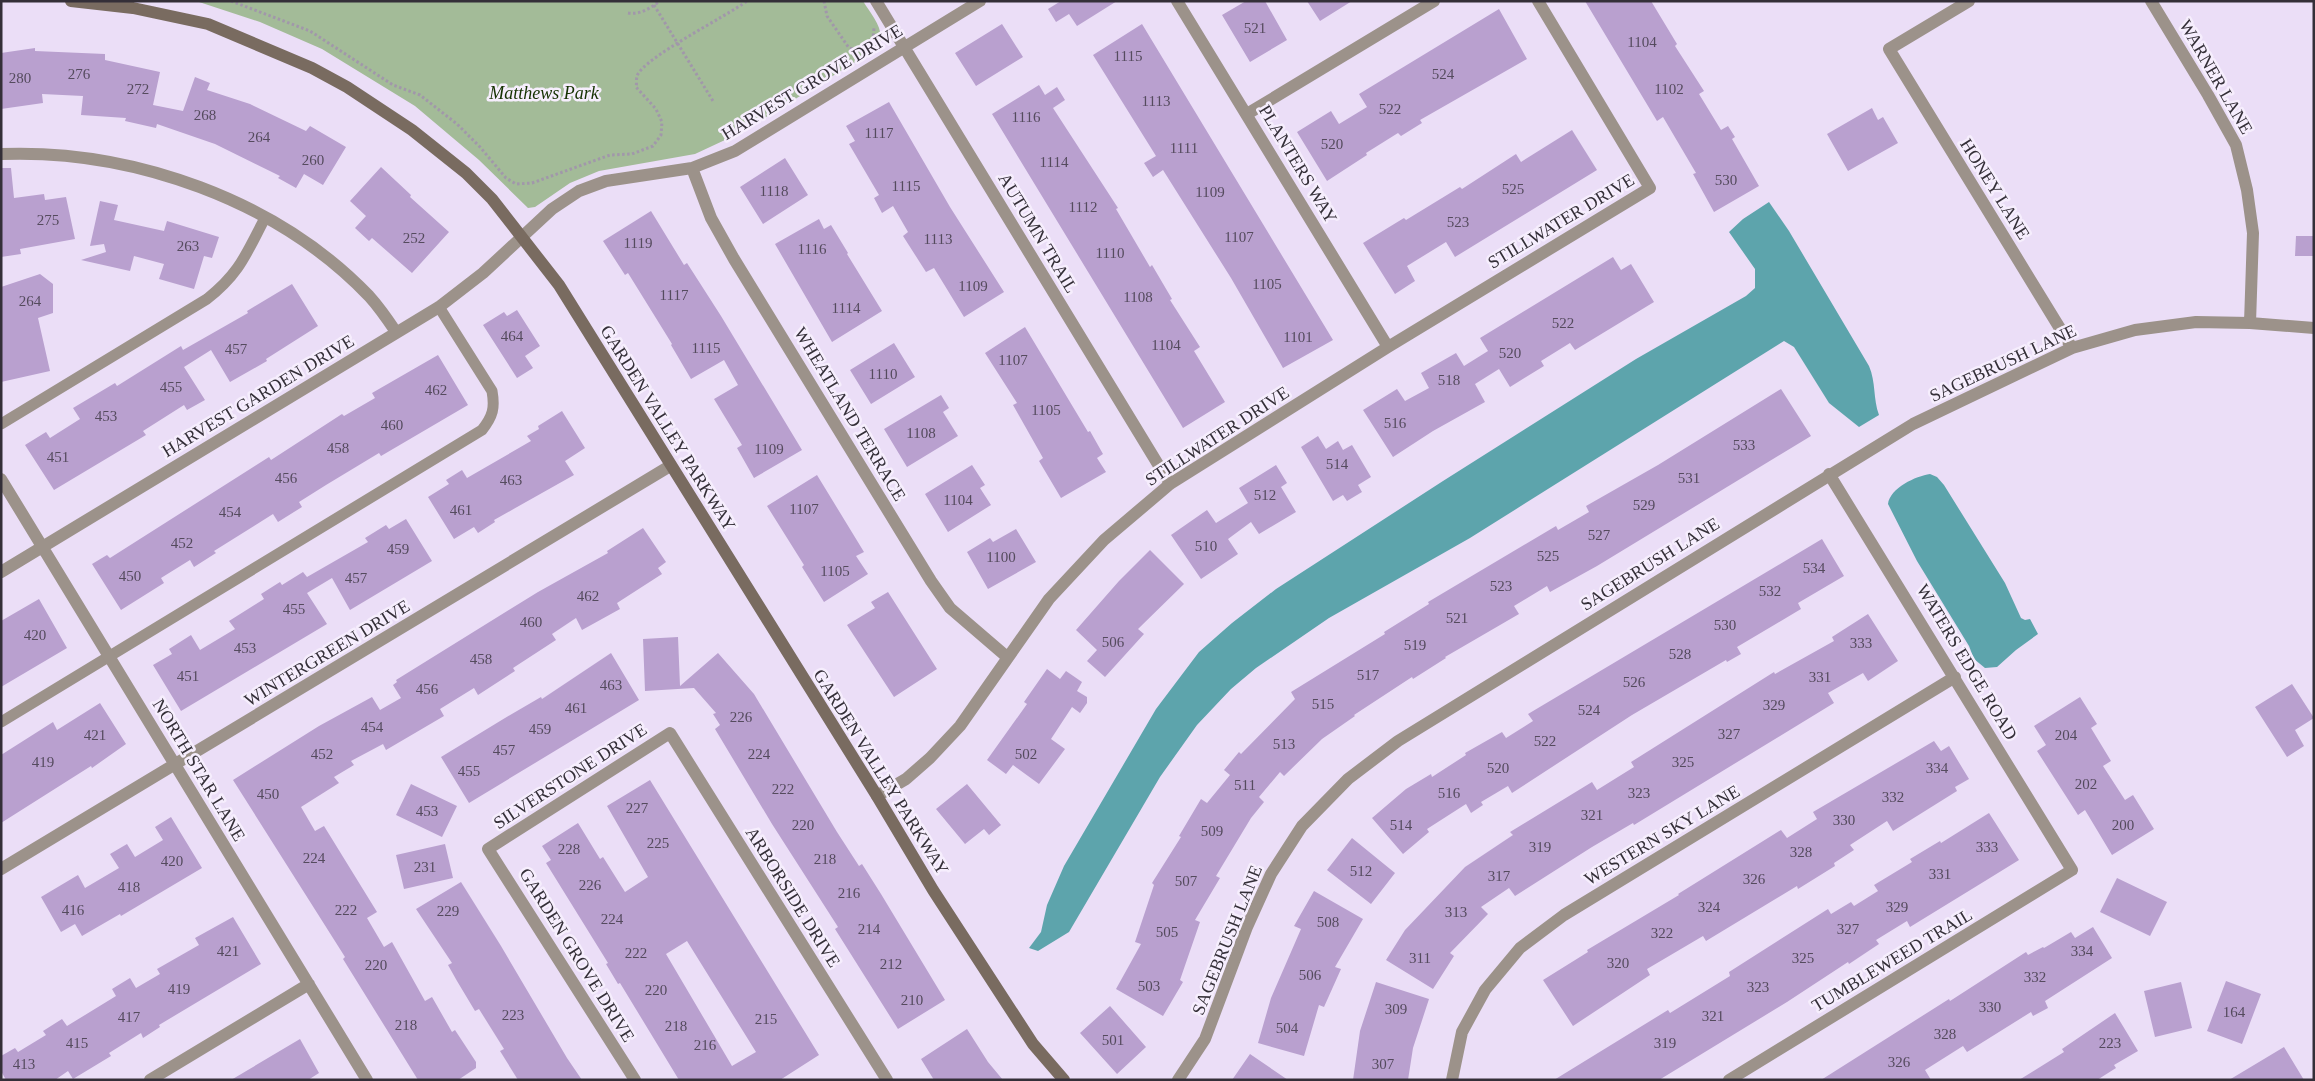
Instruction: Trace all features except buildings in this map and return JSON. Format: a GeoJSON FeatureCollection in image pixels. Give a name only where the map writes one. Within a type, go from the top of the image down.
{"type":"FeatureCollection","features":[{"type":"Feature","properties":{"kind":"street","name":"GARDEN VALLEY PARKWAY"},"geometry":{"type":"LineString","coordinates":[[71,1],[134,8],[208,24],[312,68],[377,106],[435,148],[492,199],[522,235],[559,285],[877,796],[933,890],[1028,1036],[1064,1080]]}},
{"type":"Feature","properties":{"kind":"street","name":"AUTUMN TRAIL"},"geometry":{"type":"LineString","coordinates":[[876,1],[1170,484]]}},
{"type":"Feature","properties":{"kind":"street","name":"HARVEST GROVE DRIVE"},"geometry":{"type":"LineString","coordinates":[[522,235],[552,209],[579,191],[606,181],[692,168],[735,151],[980,1]]}},
{"type":"Feature","properties":{"kind":"street","name":"PLANTERS WAY"},"geometry":{"type":"LineString","coordinates":[[1177,1],[1388,346]]}},
{"type":"Feature","properties":{"kind":"street"},"geometry":{"type":"LineString","coordinates":[[1247,114],[1434,1]]}},
{"type":"Feature","properties":{"kind":"street","name":"STILLWATER DRIVE"},"geometry":{"type":"LineString","coordinates":[[877,796],[906,779],[930,758],[960,726],[1049,599],[1104,540],[1170,484],[1388,346],[1650,188],[1538,1]]}},
{"type":"Feature","properties":{"kind":"street","name":"HONEY LANE"},"geometry":{"type":"LineString","coordinates":[[1969,1],[1889,49],[2072,348]]}},
{"type":"Feature","properties":{"kind":"street","name":"WARNER LANE"},"geometry":{"type":"LineString","coordinates":[[2152,1],[2236,145],[2247,190],[2253,233],[2250,323]]}},
{"type":"Feature","properties":{"kind":"street"},"geometry":{"type":"LineString","coordinates":[[1,154],[26,153],[72,157],[161,174],[224,198],[265,218],[302,240],[332,263],[369,296],[396,332]]}},
{"type":"Feature","properties":{"kind":"street","name":"WHEATLAND TERRACE"},"geometry":{"type":"LineString","coordinates":[[692,168],[711,218],[734,259],[931,581],[950,608],[1007,657]]}},
{"type":"Feature","properties":{"kind":"street","name":"HARVEST GARDEN DRIVE"},"geometry":{"type":"LineString","coordinates":[[1,572],[396,332],[439,308],[477,278],[522,235]]}},
{"type":"Feature","properties":{"kind":"street","name":"SAGEBRUSH LANE"},"geometry":{"type":"LineString","coordinates":[[1178,1080],[1206,1039],[1247,927],[1271,874],[1302,826],[1348,779],[1398,741],[1913,424],[2072,348],[2135,330],[2196,322],[2250,323],[2314,328]]}},
{"type":"Feature","properties":{"kind":"street","name":"WINTERGREEN DRIVE"},"geometry":{"type":"LineString","coordinates":[[1,869],[670,466]]}},
{"type":"Feature","properties":{"kind":"street","name":"WATERS EDGE ROAD"},"geometry":{"type":"LineString","coordinates":[[1830,474],[2072,870]]}},
{"type":"Feature","properties":{"kind":"street","name":"NORTH STAR LANE"},"geometry":{"type":"LineString","coordinates":[[1,479],[367,1080]]}},
{"type":"Feature","properties":{"kind":"street","name":"WESTERN SKY LANE"},"geometry":{"type":"LineString","coordinates":[[1452,1080],[1462,1032],[1485,990],[1520,948],[1564,915],[1955,677]]}},
{"type":"Feature","properties":{"kind":"street","name":"SILVERSTONE DRIVE"},"geometry":{"type":"LineString","coordinates":[[488,849],[670,733]]}},
{"type":"Feature","properties":{"kind":"street","name":"ARBORSIDE DRIVE"},"geometry":{"type":"LineString","coordinates":[[670,733],[887,1080]]}},
{"type":"Feature","properties":{"kind":"street","name":"GARDEN GROVE DRIVE"},"geometry":{"type":"LineString","coordinates":[[488,849],[635,1080]]}},
{"type":"Feature","properties":{"kind":"street","name":"TUMBLEWEED TRAIL"},"geometry":{"type":"LineString","coordinates":[[1729,1080],[2072,870]]}},
{"type":"Feature","properties":{"kind":"street"},"geometry":{"type":"LineString","coordinates":[[150,1080],[308,984]]}},
{"type":"Feature","properties":{"kind":"lane"},"geometry":{"type":"LineString","coordinates":[[1,424],[207,299],[226,284],[240,267],[265,218]]}},
{"type":"Feature","properties":{"kind":"lane"},"geometry":{"type":"LineString","coordinates":[[1,722],[482,430],[492,418],[495,405],[492,391],[439,308]]}},
{"type":"Feature","properties":{"kind":"path"},"geometry":{"type":"LineString","coordinates":[[230,1],[310,30],[386,81],[420,94],[458,124],[506,178],[516,184],[532,182],[610,155],[632,154],[653,146],[661,135],[662,122],[656,109],[636,87],[637,75],[645,65],[747,1]]}},
{"type":"Feature","properties":{"kind":"path"},"geometry":{"type":"LineString","coordinates":[[628,13],[644,12],[660,1]]}},
{"type":"Feature","properties":{"kind":"path"},"geometry":{"type":"LineString","coordinates":[[824,1],[827,16],[849,48],[858,50],[868,46],[873,40],[875,31],[870,21]]}},
{"type":"Feature","properties":{"kind":"path"},"geometry":{"type":"LineString","coordinates":[[654,5],[713,101]]}},
{"type":"Feature","properties":{"kind":"green space","name":"Matthews Park"},"geometry":{"type":"Polygon","coordinates":[[[196,1],[863,1],[877,24],[881,36],[878,48],[740,133],[695,154],[599,171],[570,183],[535,207],[528,208],[479,160],[415,106],[322,49],[260,22],[196,1]]]}},
{"type":"Feature","properties":{"kind":"shaded area"},"geometry":{"type":"Polygon","coordinates":[[[1769,202],[1789,231],[1869,366],[1873,378],[1879,415],[1859,427],[1829,403],[1794,347],[1784,341],[1470,538],[1329,618],[1256,668],[1231,689],[1197,725],[1160,777],[1069,932],[1038,951],[1029,948],[1041,932],[1047,905],[1064,866],[1156,709],[1199,652],[1232,623],[1276,589],[1636,359],[1746,296],[1755,288],[1755,269],[1729,232],[1743,219],[1769,202]]]}},
{"type":"Feature","properties":{"kind":"shaded area"},"geometry":{"type":"Polygon","coordinates":[[[1930,474],[1937,477],[1944,485],[2005,583],[2021,618],[2025,620],[2030,619],[2038,634],[1997,667],[1985,668],[1974,659],[1969,646],[1917,561],[1888,504],[1893,493],[1898,488],[1911,480],[1930,474]]]}}]}
